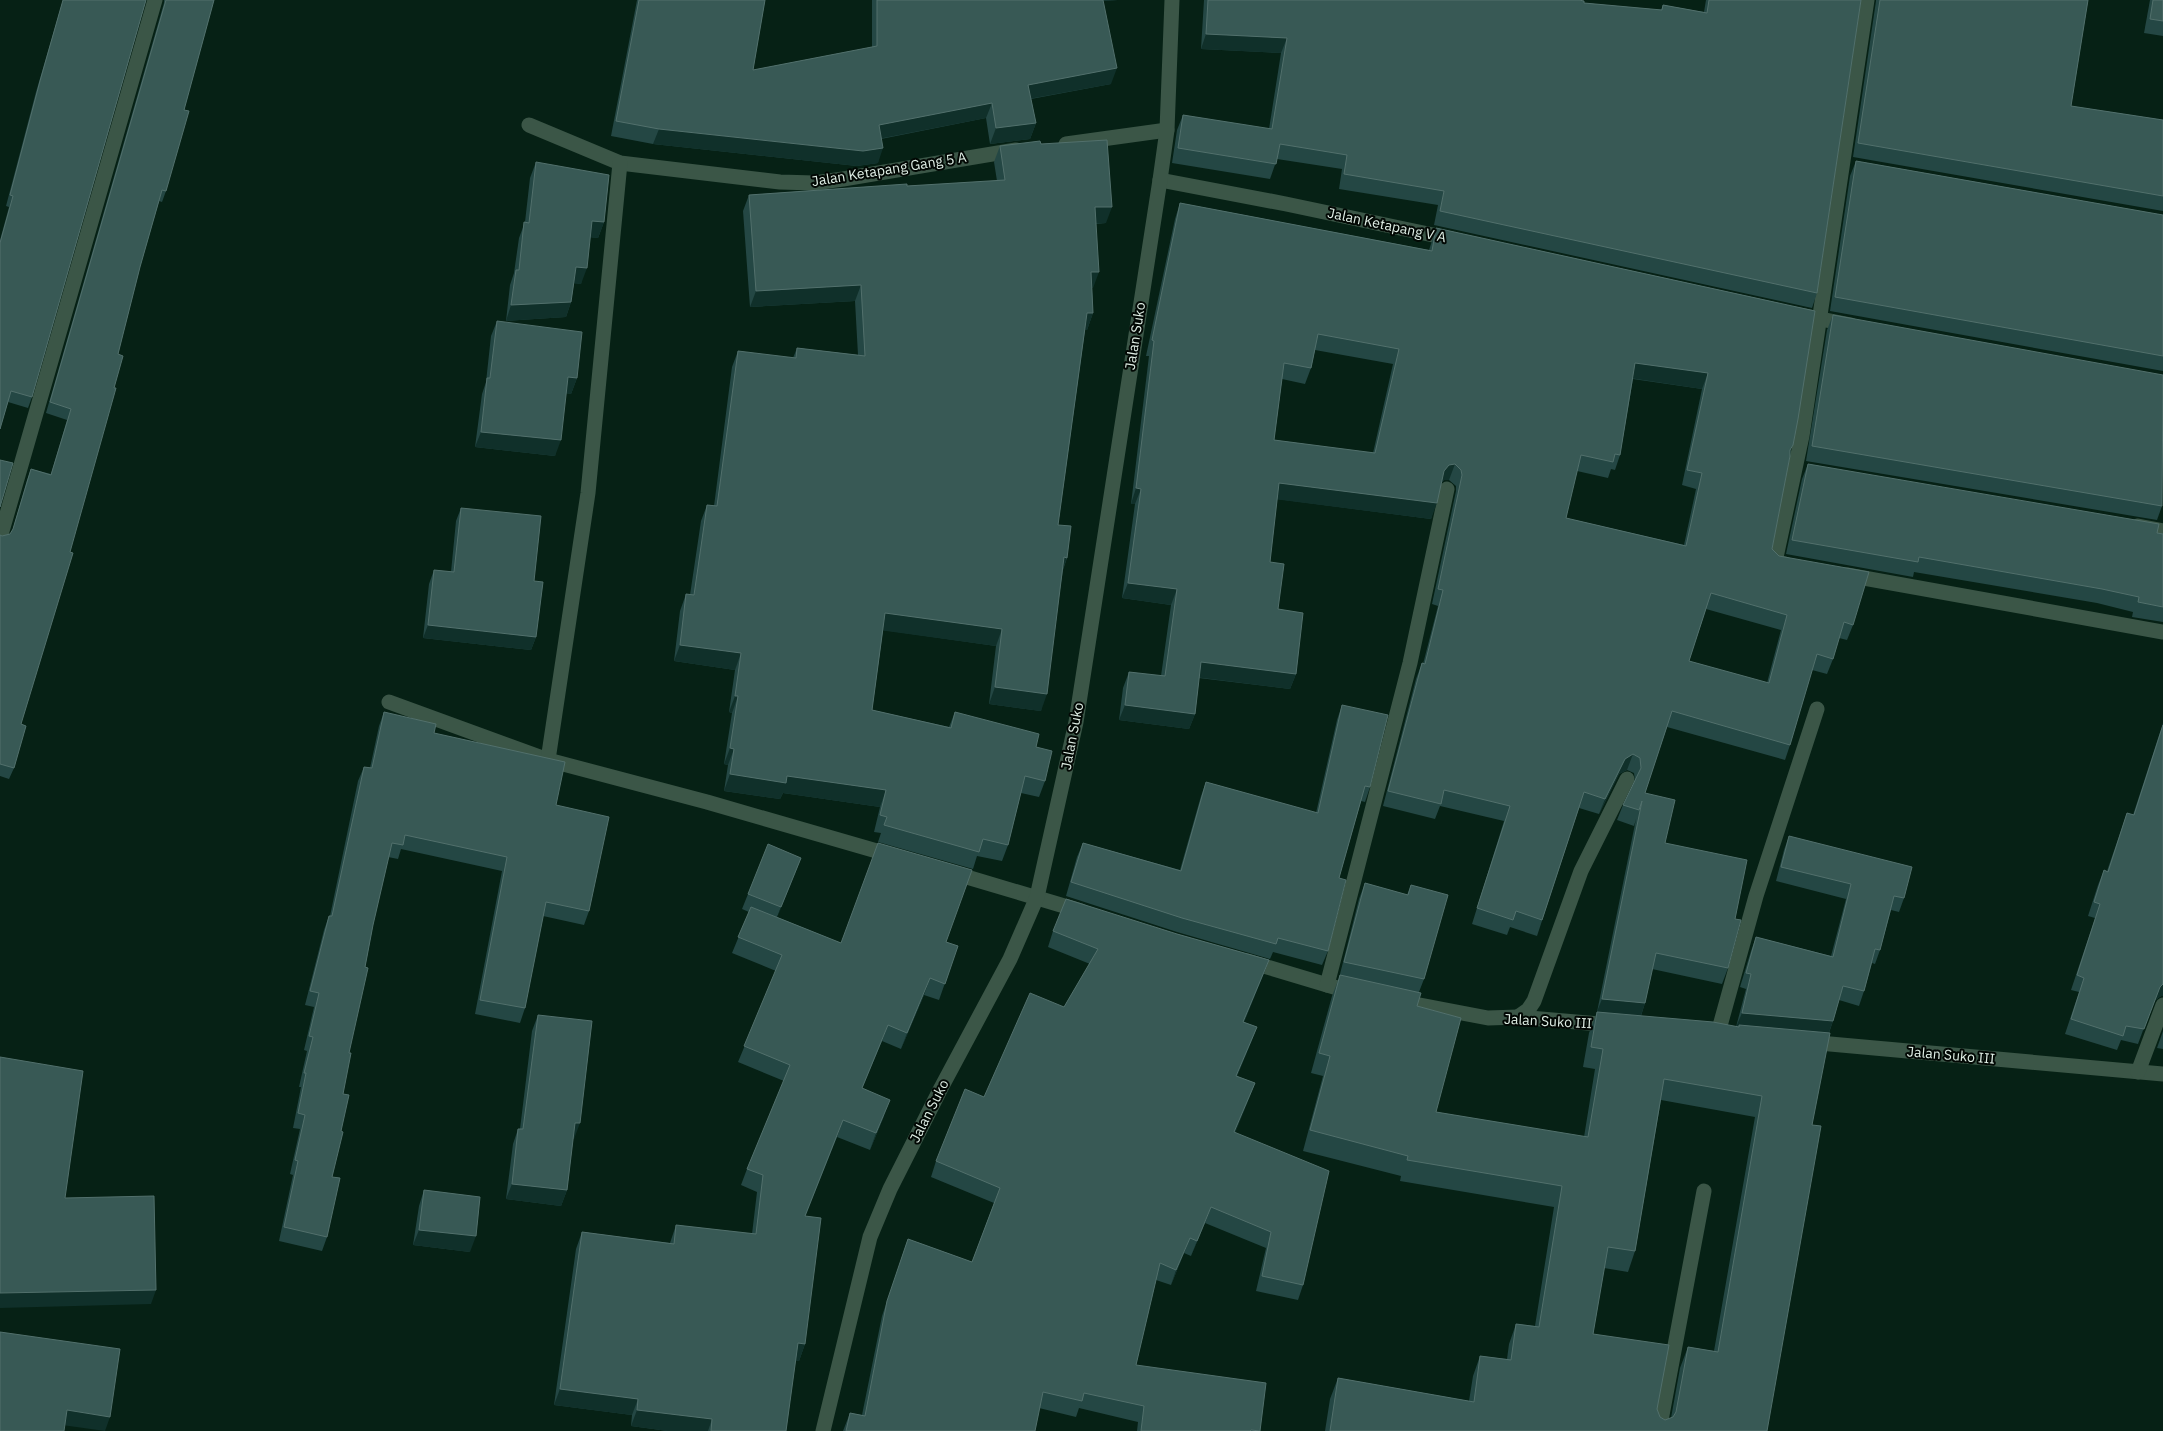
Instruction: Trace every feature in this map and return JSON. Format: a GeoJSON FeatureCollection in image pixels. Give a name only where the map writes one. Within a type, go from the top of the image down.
{"type":"FeatureCollection","features":[{"type":"Feature","properties":{"kind":"street"},"geometry":{"type":"LineString","coordinates":[[0,538],[155,0]]}},
{"type":"Feature","properties":{"kind":"street","name":"Jalan Suko"},"geometry":{"type":"LineString","coordinates":[[823,1431],[870,1237],[890,1189],[1010,959],[1037,897],[1076,722],[1160,180],[1167,130],[1172,0]]}},
{"type":"Feature","properties":{"kind":"street"},"geometry":{"type":"LineString","coordinates":[[1804,567],[1774,562],[1802,436],[1867,0]]}},
{"type":"Feature","properties":{"kind":"street","name":"Jalan Ketapang Gang 5 A"},"geometry":{"type":"LineString","coordinates":[[529,125],[620,163],[780,182],[814,182],[1031,148]]}},
{"type":"Feature","properties":{"kind":"street"},"geometry":{"type":"LineString","coordinates":[[1050,146],[1167,130]]}},
{"type":"Feature","properties":{"kind":"street"},"geometry":{"type":"LineString","coordinates":[[548,760],[588,494],[620,163]]}},
{"type":"Feature","properties":{"kind":"street"},"geometry":{"type":"LineString","coordinates":[[1842,165],[1862,168]]}},
{"type":"Feature","properties":{"kind":"street","name":"Jalan Ketapang V A"},"geometry":{"type":"LineString","coordinates":[[1160,180],[1471,242]]}},
{"type":"Feature","properties":{"kind":"street"},"geometry":{"type":"LineString","coordinates":[[1781,311],[1868,328]]}},
{"type":"Feature","properties":{"kind":"street"},"geometry":{"type":"LineString","coordinates":[[1794,468],[1813,472]]}},
{"type":"Feature","properties":{"kind":"street"},"geometry":{"type":"LineString","coordinates":[[1327,985],[1410,664],[1446,489]]}},
{"type":"Feature","properties":{"kind":"street"},"geometry":{"type":"LineString","coordinates":[[2124,524],[2163,531]]}},
{"type":"Feature","properties":{"kind":"street"},"geometry":{"type":"LineString","coordinates":[[1833,572],[2163,632]]}},
{"type":"Feature","properties":{"kind":"street"},"geometry":{"type":"LineString","coordinates":[[389,702],[548,760],[707,802],[905,859]]}},
{"type":"Feature","properties":{"kind":"street"},"geometry":{"type":"LineString","coordinates":[[1699,1032],[1725,1034],[1756,896],[1817,709]]}},
{"type":"Feature","properties":{"kind":"street"},"geometry":{"type":"LineString","coordinates":[[1518,1017],[1528,1010],[1534,1001],[1581,872],[1627,779]]}},
{"type":"Feature","properties":{"kind":"street"},"geometry":{"type":"LineString","coordinates":[[933,867],[1092,914]]}},
{"type":"Feature","properties":{"kind":"street"},"geometry":{"type":"LineString","coordinates":[[1231,957],[1367,995]]}},
{"type":"Feature","properties":{"kind":"street","name":"Jalan Suko III"},"geometry":{"type":"LineString","coordinates":[[1385,999],[1488,1018],[1518,1017],[1623,1026]]}},
{"type":"Feature","properties":{"kind":"street"},"geometry":{"type":"LineString","coordinates":[[2138,1072],[2163,1005]]}},
{"type":"Feature","properties":{"kind":"street","name":"Jalan Suko III"},"geometry":{"type":"LineString","coordinates":[[1791,1040],[2163,1074]]}},
{"type":"Feature","properties":{"kind":"street"},"geometry":{"type":"LineString","coordinates":[[1660,1431],[1704,1191]]}},
{"type":"Feature","properties":{"kind":"building"},"geometry":{"type":"Polygon","coordinates":[[[63,0],[146,0],[32,397],[11,391],[0,429],[0,243],[13,196],[10,195],[63,0]]]}},
{"type":"Feature","properties":{"kind":"building"},"geometry":{"type":"Polygon","coordinates":[[[166,0],[214,0],[184,110],[189,111],[166,191],[162,190],[140,267],[118,354],[123,356],[114,388],[116,388],[70,552],[73,553],[21,724],[26,726],[14,768],[0,764],[0,535],[10,534],[13,529],[31,469],[51,475],[71,409],[50,402],[166,0]]]}},
{"type":"Feature","properties":{"kind":"building"},"geometry":{"type":"Polygon","coordinates":[[[639,0],[765,0],[753,70],[877,46],[877,0],[1103,0],[1117,68],[1028,85],[1036,123],[996,128],[992,103],[879,125],[883,148],[863,151],[659,129],[616,121],[639,0]]]}},
{"type":"Feature","properties":{"kind":"building"},"geometry":{"type":"Polygon","coordinates":[[[1208,0],[1579,0],[1584,1],[1584,3],[1662,10],[1663,5],[1707,13],[1709,0],[1861,0],[1817,293],[1440,211],[1444,191],[1344,174],[1347,155],[1280,144],[1276,164],[1178,148],[1183,115],[1272,129],[1287,38],[1206,34],[1208,0]]]}},
{"type":"Feature","properties":{"kind":"building"},"geometry":{"type":"Polygon","coordinates":[[[1880,0],[2088,0],[2071,106],[2163,120],[2163,196],[1858,143],[1880,0]]]}},
{"type":"Feature","properties":{"kind":"building"},"geometry":{"type":"Polygon","coordinates":[[[2153,0],[2163,0],[2163,21],[2150,19],[2153,0]]]}},
{"type":"Feature","properties":{"kind":"building"},"geometry":{"type":"Polygon","coordinates":[[[1107,140],[1112,207],[1095,207],[1099,272],[1091,272],[1093,313],[1087,313],[1058,525],[1071,526],[1067,558],[1064,557],[1047,694],[995,687],[1002,629],[885,613],[872,710],[951,728],[955,712],[1039,734],[1036,747],[1052,751],[1045,781],[1025,776],[1008,845],[983,839],[979,852],[884,825],[887,817],[880,815],[886,790],[787,776],[786,783],[730,774],[734,749],[730,748],[738,696],[735,696],[741,653],[680,645],[686,594],[694,595],[707,505],[717,506],[738,351],[796,358],[797,348],[865,356],[861,285],[756,291],[749,195],[907,184],[907,186],[1005,180],[1000,146],[1040,141],[1041,144],[1107,140]]]}},
{"type":"Feature","properties":{"kind":"building"},"geometry":{"type":"Polygon","coordinates":[[[1856,161],[2163,215],[2163,356],[1835,297],[1856,161]]]}},
{"type":"Feature","properties":{"kind":"building"},"geometry":{"type":"Polygon","coordinates":[[[536,162],[609,175],[604,222],[592,221],[587,268],[576,267],[571,302],[511,305],[516,270],[519,270],[524,222],[529,223],[536,162]]]}},
{"type":"Feature","properties":{"kind":"building"},"geometry":{"type":"Polygon","coordinates":[[[1180,203],[1432,251],[1436,228],[1815,311],[1798,419],[1793,445],[1790,450],[1772,549],[1779,556],[1869,572],[1853,625],[1844,622],[1833,659],[1817,654],[1790,745],[1672,711],[1645,793],[1675,800],[1665,843],[1747,860],[1735,919],[1741,920],[1728,968],[1656,953],[1645,1003],[1602,999],[1642,801],[1639,810],[1623,805],[1641,768],[1640,758],[1633,754],[1625,759],[1605,799],[1584,792],[1542,920],[1516,911],[1513,920],[1477,908],[1510,806],[1444,790],[1441,804],[1388,791],[1422,663],[1425,664],[1443,590],[1438,589],[1462,475],[1461,470],[1455,464],[1449,465],[1444,471],[1437,503],[1279,483],[1270,562],[1284,564],[1278,609],[1303,613],[1296,674],[1201,662],[1195,714],[1125,705],[1129,672],[1165,676],[1177,589],[1128,583],[1141,489],[1136,488],[1154,341],[1152,340],[1180,203]],[[1318,334],[1311,368],[1284,363],[1274,440],[1375,453],[1399,349],[1318,334]],[[1635,363],[1620,455],[1615,454],[1613,462],[1581,455],[1566,518],[1686,546],[1702,473],[1687,470],[1708,373],[1635,363]],[[1711,593],[1689,661],[1769,683],[1787,615],[1711,593]]]}},
{"type":"Feature","properties":{"kind":"building"},"geometry":{"type":"Polygon","coordinates":[[[1833,315],[2163,375],[2162,506],[1812,446],[1833,315]]]}},
{"type":"Feature","properties":{"kind":"building"},"geometry":{"type":"Polygon","coordinates":[[[497,321],[582,332],[577,378],[568,377],[561,440],[481,432],[487,378],[490,378],[497,321]]]}},
{"type":"Feature","properties":{"kind":"building"},"geometry":{"type":"Polygon","coordinates":[[[0,460],[13,463],[0,507],[0,460]]]}},
{"type":"Feature","properties":{"kind":"building"},"geometry":{"type":"Polygon","coordinates":[[[1808,464],[2159,524],[2157,533],[2163,534],[2163,607],[2138,602],[2139,597],[2102,589],[1919,557],[1918,562],[1792,540],[1808,464]]]}},
{"type":"Feature","properties":{"kind":"building"},"geometry":{"type":"Polygon","coordinates":[[[461,508],[541,516],[534,581],[543,582],[536,637],[428,625],[434,570],[454,572],[461,508]]]}},
{"type":"Feature","properties":{"kind":"building"},"geometry":{"type":"Polygon","coordinates":[[[1342,705],[1388,715],[1370,787],[1365,786],[1339,878],[1346,880],[1328,951],[1278,938],[1276,944],[1182,918],[1071,882],[1083,843],[1181,871],[1206,782],[1318,813],[1342,705]]]}},
{"type":"Feature","properties":{"kind":"building"},"geometry":{"type":"Polygon","coordinates":[[[384,712],[436,724],[434,733],[565,762],[556,805],[609,817],[589,911],[546,902],[525,1008],[480,1000],[507,857],[405,835],[403,845],[392,843],[373,925],[365,967],[368,968],[349,1053],[351,1053],[343,1094],[349,1095],[341,1131],[343,1132],[332,1177],[340,1178],[327,1237],[284,1227],[298,1161],[295,1160],[305,1115],[298,1113],[306,1073],[304,1073],[313,1037],[309,1036],[319,993],[310,991],[329,916],[332,916],[364,767],[372,768],[384,712]]]}},
{"type":"Feature","properties":{"kind":"building"},"geometry":{"type":"Polygon","coordinates":[[[2163,725],[2163,984],[2160,987],[2144,1029],[2126,1026],[2123,1036],[2071,1019],[2084,978],[2077,975],[2100,904],[2094,902],[2104,870],[2108,872],[2127,813],[2134,815],[2163,725]]]}},
{"type":"Feature","properties":{"kind":"building"},"geometry":{"type":"Polygon","coordinates":[[[1789,836],[1912,867],[1904,898],[1894,896],[1880,950],[1875,949],[1864,991],[1843,986],[1833,1021],[1742,1013],[1751,974],[1746,973],[1756,937],[1833,957],[1851,884],[1781,867],[1789,836]]]}},
{"type":"Feature","properties":{"kind":"building"},"geometry":{"type":"Polygon","coordinates":[[[878,843],[972,870],[946,942],[958,946],[945,984],[930,978],[907,1033],[888,1025],[862,1088],[890,1100],[876,1133],[843,1120],[805,1216],[821,1218],[805,1344],[798,1343],[786,1431],[711,1431],[712,1419],[637,1410],[638,1399],[560,1389],[582,1232],[674,1244],[676,1225],[756,1234],[763,1175],[747,1169],[790,1065],[744,1046],[782,955],[738,937],[751,907],[841,943],[878,843]]]}},
{"type":"Feature","properties":{"kind":"building"},"geometry":{"type":"Polygon","coordinates":[[[768,844],[801,858],[781,907],[748,894],[768,844]]]}},
{"type":"Feature","properties":{"kind":"building"},"geometry":{"type":"Polygon","coordinates":[[[1365,883],[1408,895],[1411,885],[1448,895],[1424,979],[1344,962],[1365,883]]]}},
{"type":"Feature","properties":{"kind":"building"},"geometry":{"type":"Polygon","coordinates":[[[1066,899],[1177,934],[1269,960],[1243,1022],[1257,1027],[1236,1076],[1255,1083],[1234,1132],[1329,1171],[1303,1285],[1262,1276],[1271,1232],[1211,1207],[1197,1241],[1190,1238],[1176,1270],[1160,1263],[1136,1365],[1266,1383],[1260,1431],[1141,1431],[1144,1406],[1084,1393],[1082,1401],[1043,1392],[1035,1431],[846,1431],[850,1413],[865,1416],[887,1301],[908,1239],[972,1262],[1000,1188],[936,1161],[965,1089],[984,1097],[1030,993],[1064,1007],[1098,949],[1053,931],[1066,899]]]}},
{"type":"Feature","properties":{"kind":"building"},"geometry":{"type":"Polygon","coordinates":[[[1340,975],[1421,993],[1417,1006],[1461,1018],[1436,1112],[1588,1137],[1603,1049],[1591,1047],[1597,1012],[1713,1022],[1739,1027],[1739,1025],[1830,1033],[1812,1125],[1821,1126],[1767,1431],[1330,1431],[1338,1378],[1474,1402],[1480,1356],[1511,1360],[1516,1324],[1539,1327],[1562,1186],[1407,1160],[1408,1156],[1310,1130],[1330,1056],[1319,1053],[1340,975]],[[1664,1079],[1635,1251],[1608,1247],[1593,1334],[1669,1345],[1657,1409],[1660,1417],[1665,1420],[1673,1417],[1676,1412],[1688,1347],[1718,1352],[1762,1096],[1664,1079]]]}},
{"type":"Feature","properties":{"kind":"building"},"geometry":{"type":"Polygon","coordinates":[[[538,1015],[592,1021],[580,1123],[575,1123],[567,1190],[512,1184],[518,1129],[523,1129],[538,1015]]]}},
{"type":"Feature","properties":{"kind":"building"},"geometry":{"type":"Polygon","coordinates":[[[0,1057],[83,1071],[65,1198],[154,1196],[156,1290],[0,1293],[0,1057]]]}},
{"type":"Feature","properties":{"kind":"building"},"geometry":{"type":"Polygon","coordinates":[[[424,1190],[480,1197],[476,1236],[419,1230],[424,1190]]]}},
{"type":"Feature","properties":{"kind":"building"},"geometry":{"type":"Polygon","coordinates":[[[0,1332],[120,1349],[110,1417],[67,1410],[64,1431],[0,1431],[0,1332]]]}}]}
